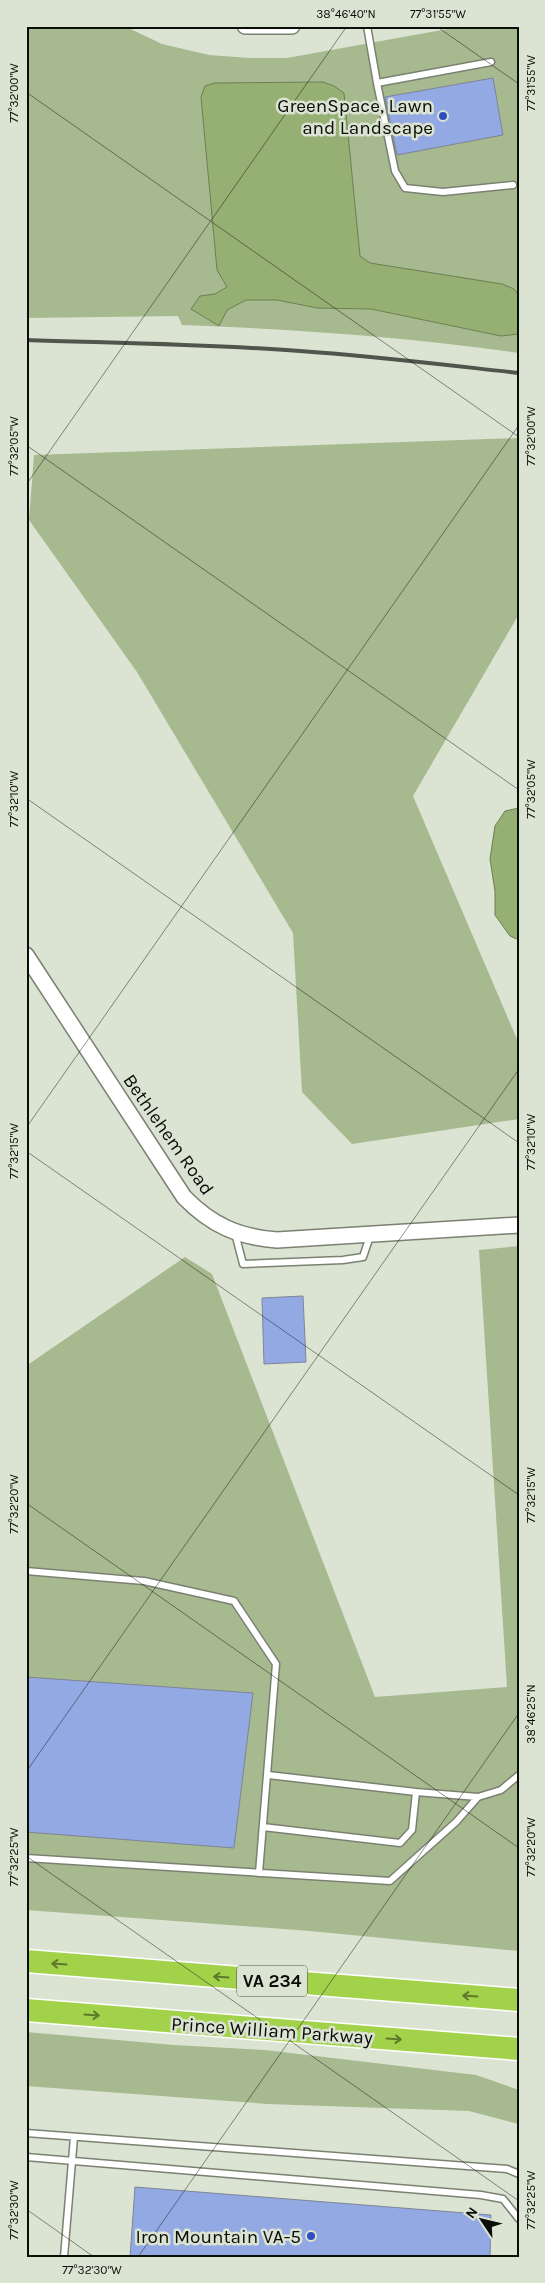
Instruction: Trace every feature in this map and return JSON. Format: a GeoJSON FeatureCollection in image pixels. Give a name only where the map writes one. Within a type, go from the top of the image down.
{"type":"FeatureCollection","features":[{"type":"Feature","properties":{"kind":"highway","name":"VA 234"},"geometry":{"type":"LineString","coordinates":[[26,1962],[519,2000]]}},
{"type":"Feature","properties":{"kind":"highway","name":"Prince William Parkway"},"geometry":{"type":"LineString","coordinates":[[26,2010],[519,2049]]}},
{"type":"Feature","properties":{"kind":"street"},"geometry":{"type":"LineString","coordinates":[[245,26],[292,26]]}},
{"type":"Feature","properties":{"kind":"street","name":"Bethlehem Road"},"geometry":{"type":"LineString","coordinates":[[26,955],[184,1197],[199,1212],[216,1224],[235,1233],[255,1239],[276,1240],[370,1236],[519,1225]]}},
{"type":"Feature","properties":{"kind":"lane"},"geometry":{"type":"LineString","coordinates":[[367,26],[395,171],[405,188],[443,192],[513,185]]}},
{"type":"Feature","properties":{"kind":"lane"},"geometry":{"type":"LineString","coordinates":[[377,83],[491,62]]}},
{"type":"Feature","properties":{"kind":"lane"},"geometry":{"type":"LineString","coordinates":[[235,1233],[243,1264],[363,1257],[370,1236]]}},
{"type":"Feature","properties":{"kind":"lane"},"geometry":{"type":"LineString","coordinates":[[26,1571],[144,1581],[234,1601],[276,1664],[259,1873]]}},
{"type":"Feature","properties":{"kind":"lane"},"geometry":{"type":"LineString","coordinates":[[268,1775],[478,1797],[501,1790],[519,1774]]}},
{"type":"Feature","properties":{"kind":"lane"},"geometry":{"type":"LineString","coordinates":[[263,1827],[400,1843],[412,1830],[416,1792]]}},
{"type":"Feature","properties":{"kind":"lane"},"geometry":{"type":"LineString","coordinates":[[26,1858],[390,1881],[456,1822],[478,1797]]}},
{"type":"Feature","properties":{"kind":"lane"},"geometry":{"type":"LineString","coordinates":[[26,2133],[507,2169],[519,2174]]}},
{"type":"Feature","properties":{"kind":"lane"},"geometry":{"type":"LineString","coordinates":[[64,2257],[74,2137]]}},
{"type":"Feature","properties":{"kind":"lane"},"geometry":{"type":"LineString","coordinates":[[26,2158],[482,2195],[503,2200],[519,2219]]}},
{"type":"Feature","properties":{"kind":"shaded area"},"geometry":{"type":"Polygon","coordinates":[[[26,26],[124,26],[162,44],[209,55],[287,58],[464,26],[519,26],[519,295],[514,289],[370,263],[360,256],[344,94],[334,86],[323,82],[214,83],[205,86],[201,97],[217,270],[227,287],[215,294],[200,296],[201,314],[219,326],[227,310],[246,300],[277,300],[317,308],[371,309],[501,336],[519,334],[519,353],[351,334],[182,325],[178,316],[26,318],[26,26]]]}},
{"type":"Feature","properties":{"kind":"shaded area"},"geometry":{"type":"Polygon","coordinates":[[[323,82],[334,86],[344,93],[360,256],[370,263],[502,284],[514,289],[519,295],[519,334],[501,336],[371,309],[317,308],[277,300],[246,300],[227,310],[219,326],[191,309],[200,296],[215,294],[227,287],[217,270],[201,97],[205,86],[214,83],[323,82]]]}},
{"type":"Feature","properties":{"kind":"shaded area"},"geometry":{"type":"Polygon","coordinates":[[[519,438],[519,614],[413,796],[519,1044],[519,1119],[352,1144],[302,1092],[293,933],[137,672],[29,520],[34,455],[519,438]]]}},
{"type":"Feature","properties":{"kind":"shaded area"},"geometry":{"type":"Polygon","coordinates":[[[519,808],[519,940],[510,936],[495,915],[495,891],[490,859],[495,826],[505,811],[519,808]]]}},
{"type":"Feature","properties":{"kind":"shaded area"},"geometry":{"type":"Polygon","coordinates":[[[519,1246],[519,1951],[310,1931],[26,1910],[26,1366],[185,1257],[212,1274],[375,1697],[507,1687],[479,1250],[519,1246]]]}},
{"type":"Feature","properties":{"kind":"shaded area"},"geometry":{"type":"Polygon","coordinates":[[[26,2032],[174,2045],[265,2050],[476,2075],[519,2090],[519,2124],[469,2111],[268,2104],[26,2086],[26,2032]]]}},
{"type":"Feature","properties":{"kind":"building","name":"GreenSpace, Lawn and Landscape"},"geometry":{"type":"Polygon","coordinates":[[[493,78],[503,135],[397,155],[385,97],[493,78]]]}},
{"type":"Feature","properties":{"kind":"building"},"geometry":{"type":"Polygon","coordinates":[[[303,1296],[306,1362],[264,1364],[262,1298],[303,1296]]]}},
{"type":"Feature","properties":{"kind":"building"},"geometry":{"type":"Polygon","coordinates":[[[26,1677],[253,1693],[234,1848],[26,1832],[26,1677]]]}},
{"type":"Feature","properties":{"kind":"building","name":"Iron Mountain VA-5"},"geometry":{"type":"Polygon","coordinates":[[[135,2187],[491,2215],[490,2257],[130,2257],[135,2187]]]}},
{"type":"Feature","properties":{"kind":"railway"},"geometry":{"type":"LineString","coordinates":[[26,340],[197,345],[327,353],[519,373]]}},
{"type":"Feature","properties":{"kind":"place","name":"GreenSpace, Lawn and Landscape"},"geometry":{"type":"Point","coordinates":[443,116]}},
{"type":"Feature","properties":{"kind":"place","name":"Iron Mountain VA-5"},"geometry":{"type":"Point","coordinates":[311,2236]}}]}
